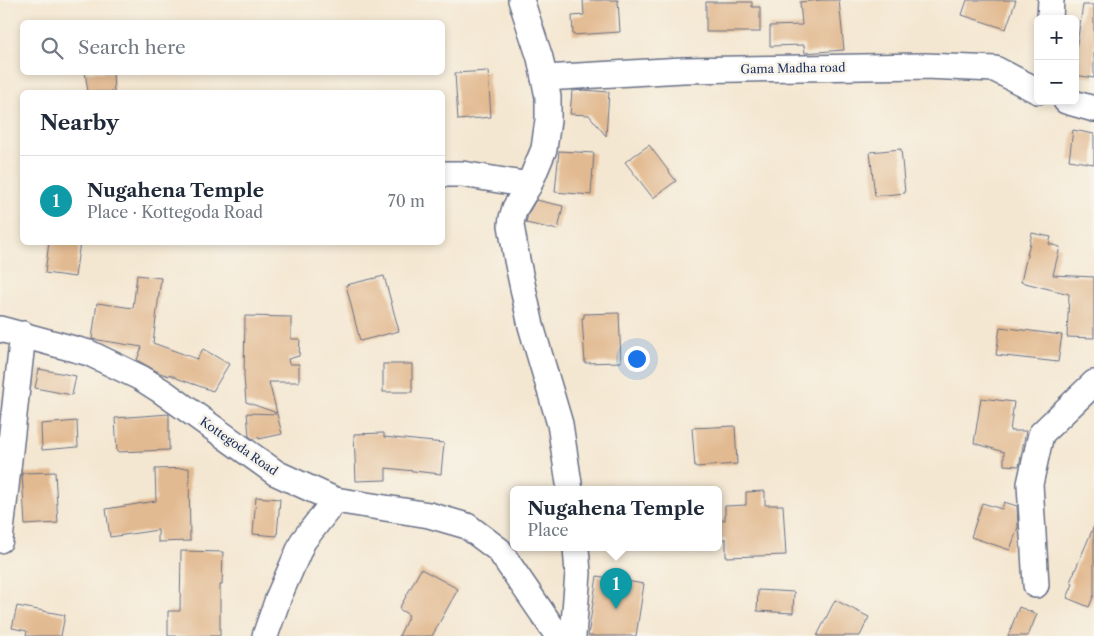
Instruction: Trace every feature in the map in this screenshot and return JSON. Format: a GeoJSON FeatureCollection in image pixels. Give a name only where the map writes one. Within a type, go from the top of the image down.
{"type":"FeatureCollection","features":[{"type":"Feature","properties":{"kind":"street"},"geometry":{"type":"LineString","coordinates":[[521,0],[540,58],[548,97],[548,120],[544,149],[529,185],[515,208],[511,225],[531,326],[560,424],[569,486]]}},
{"type":"Feature","properties":{"kind":"street"},"geometry":{"type":"LineString","coordinates":[[1050,15],[1051,0]]}},
{"type":"Feature","properties":{"kind":"street","name":"Gama Madha road"},"geometry":{"type":"LineString","coordinates":[[544,78],[683,70],[926,66],[995,69],[1034,89]]}},
{"type":"Feature","properties":{"kind":"street"},"geometry":{"type":"LineString","coordinates":[[1079,105],[1094,109]]}},
{"type":"Feature","properties":{"kind":"street"},"geometry":{"type":"LineString","coordinates":[[445,174],[462,174],[529,185]]}},
{"type":"Feature","properties":{"kind":"street"},"geometry":{"type":"LineString","coordinates":[[0,540],[12,331]]}},
{"type":"Feature","properties":{"kind":"street","name":"Kottegoda Road"},"geometry":{"type":"LineString","coordinates":[[12,331],[90,353],[141,378],[276,473],[335,500],[429,515],[466,526],[499,550],[558,636]]}},
{"type":"Feature","properties":{"kind":"street"},"geometry":{"type":"LineString","coordinates":[[1036,585],[1030,484],[1041,434],[1094,383]]}},
{"type":"Feature","properties":{"kind":"street"},"geometry":{"type":"LineString","coordinates":[[265,636],[279,596],[303,541],[335,500]]}},
{"type":"Feature","properties":{"kind":"street"},"geometry":{"type":"LineString","coordinates":[[573,636],[578,573],[576,551]]}},
{"type":"Feature","properties":{"kind":"building"},"geometry":{"type":"Polygon","coordinates":[[[583,0],[618,0],[620,32],[573,35],[572,16],[584,15],[583,0]]]}},
{"type":"Feature","properties":{"kind":"building"},"geometry":{"type":"Polygon","coordinates":[[[839,0],[844,50],[805,53],[804,45],[770,46],[770,26],[802,25],[800,2],[839,0]]]}},
{"type":"Feature","properties":{"kind":"building"},"geometry":{"type":"Polygon","coordinates":[[[967,0],[1016,0],[1006,29],[962,15],[967,0]]]}},
{"type":"Feature","properties":{"kind":"building"},"geometry":{"type":"Polygon","coordinates":[[[706,2],[752,2],[752,7],[760,7],[760,32],[706,32],[706,2]]]}},
{"type":"Feature","properties":{"kind":"building"},"geometry":{"type":"Polygon","coordinates":[[[1083,5],[1094,5],[1094,78],[1079,76],[1079,30],[1083,5]]]}},
{"type":"Feature","properties":{"kind":"building"},"geometry":{"type":"Polygon","coordinates":[[[488,71],[491,117],[458,120],[455,73],[488,71]]]}},
{"type":"Feature","properties":{"kind":"building"},"geometry":{"type":"Polygon","coordinates":[[[85,75],[113,75],[114,90],[88,90],[85,75]]]}},
{"type":"Feature","properties":{"kind":"building"},"geometry":{"type":"Polygon","coordinates":[[[572,91],[609,92],[606,136],[589,115],[570,114],[572,91]]]}},
{"type":"Feature","properties":{"kind":"building"},"geometry":{"type":"Polygon","coordinates":[[[1073,130],[1094,134],[1094,164],[1069,160],[1073,130]]]}},
{"type":"Feature","properties":{"kind":"building"},"geometry":{"type":"Polygon","coordinates":[[[649,145],[676,181],[653,198],[625,162],[649,145]]]}},
{"type":"Feature","properties":{"kind":"building"},"geometry":{"type":"Polygon","coordinates":[[[901,149],[905,193],[875,196],[870,152],[901,149]]]}},
{"type":"Feature","properties":{"kind":"building"},"geometry":{"type":"Polygon","coordinates":[[[559,151],[594,153],[591,195],[555,192],[559,151]]]}},
{"type":"Feature","properties":{"kind":"building"},"geometry":{"type":"Polygon","coordinates":[[[536,200],[563,206],[558,230],[526,223],[528,214],[536,200]]]}},
{"type":"Feature","properties":{"kind":"building"},"geometry":{"type":"Polygon","coordinates":[[[1032,233],[1051,237],[1049,244],[1060,247],[1053,275],[1094,277],[1094,338],[1067,337],[1069,294],[1021,282],[1032,233]]]}},
{"type":"Feature","properties":{"kind":"building"},"geometry":{"type":"Polygon","coordinates":[[[49,245],[80,245],[75,277],[45,273],[49,245]]]}},
{"type":"Feature","properties":{"kind":"building"},"geometry":{"type":"Polygon","coordinates":[[[137,275],[161,278],[153,343],[197,359],[203,349],[229,364],[213,391],[169,374],[169,376],[160,373],[137,360],[142,347],[92,339],[97,303],[133,308],[137,275]]]}},
{"type":"Feature","properties":{"kind":"building"},"geometry":{"type":"Polygon","coordinates":[[[384,276],[399,331],[360,341],[346,285],[384,276]]]}},
{"type":"Feature","properties":{"kind":"building"},"geometry":{"type":"Polygon","coordinates":[[[619,313],[621,362],[585,363],[582,318],[584,318],[584,314],[619,313]]]}},
{"type":"Feature","properties":{"kind":"building"},"geometry":{"type":"Polygon","coordinates":[[[245,316],[291,317],[291,339],[300,339],[299,356],[288,359],[289,364],[299,364],[299,382],[269,382],[277,413],[246,402],[244,377],[245,316]]]}},
{"type":"Feature","properties":{"kind":"building"},"geometry":{"type":"Polygon","coordinates":[[[1000,327],[1062,335],[1058,362],[996,355],[1000,327]]]}},
{"type":"Feature","properties":{"kind":"building"},"geometry":{"type":"Polygon","coordinates":[[[383,364],[412,364],[412,392],[383,392],[383,364]]]}},
{"type":"Feature","properties":{"kind":"building"},"geometry":{"type":"Polygon","coordinates":[[[39,369],[76,376],[72,395],[35,388],[39,369]]]}},
{"type":"Feature","properties":{"kind":"building"},"geometry":{"type":"Polygon","coordinates":[[[981,398],[1014,402],[1010,431],[1026,431],[1019,466],[1004,465],[1004,452],[974,443],[981,398]]]}},
{"type":"Feature","properties":{"kind":"building"},"geometry":{"type":"Polygon","coordinates":[[[247,413],[277,414],[282,434],[253,439],[249,436],[247,413]]]}},
{"type":"Feature","properties":{"kind":"building"},"geometry":{"type":"Polygon","coordinates":[[[169,414],[169,450],[117,452],[115,418],[169,414]]]}},
{"type":"Feature","properties":{"kind":"building"},"geometry":{"type":"Polygon","coordinates":[[[77,421],[78,447],[42,450],[41,424],[77,421]]]}},
{"type":"Feature","properties":{"kind":"building"},"geometry":{"type":"Polygon","coordinates":[[[735,426],[737,464],[695,467],[692,428],[735,426]]]}},
{"type":"Feature","properties":{"kind":"building"},"geometry":{"type":"Polygon","coordinates":[[[384,433],[384,437],[444,443],[441,474],[386,468],[386,480],[356,481],[354,434],[384,433]]]}},
{"type":"Feature","properties":{"kind":"building"},"geometry":{"type":"Polygon","coordinates":[[[189,468],[190,541],[158,542],[158,530],[110,537],[106,509],[156,501],[155,469],[189,468]]]}},
{"type":"Feature","properties":{"kind":"building"},"geometry":{"type":"Polygon","coordinates":[[[55,472],[58,523],[25,525],[22,473],[55,472]]]}},
{"type":"Feature","properties":{"kind":"building"},"geometry":{"type":"Polygon","coordinates":[[[765,491],[765,505],[783,505],[786,555],[726,557],[726,539],[722,539],[722,520],[725,520],[725,506],[746,505],[746,492],[765,491]]]}},
{"type":"Feature","properties":{"kind":"building"},"geometry":{"type":"Polygon","coordinates":[[[256,497],[280,499],[277,536],[253,534],[256,497]]]}},
{"type":"Feature","properties":{"kind":"building"},"geometry":{"type":"Polygon","coordinates":[[[1004,502],[1017,506],[1018,527],[1010,550],[971,537],[982,503],[1002,509],[1004,502]]]}},
{"type":"Feature","properties":{"kind":"building"},"geometry":{"type":"Polygon","coordinates":[[[1094,526],[1094,595],[1089,607],[1067,598],[1073,584],[1070,582],[1094,526]]]}},
{"type":"Feature","properties":{"kind":"building"},"geometry":{"type":"Polygon","coordinates":[[[181,551],[223,552],[222,585],[220,585],[220,636],[168,636],[168,611],[180,611],[181,551]]]}},
{"type":"Feature","properties":{"kind":"building"},"geometry":{"type":"Polygon","coordinates":[[[421,569],[458,589],[432,636],[399,636],[409,615],[399,609],[421,569]]]}},
{"type":"Feature","properties":{"kind":"building"},"geometry":{"type":"Polygon","coordinates":[[[597,576],[644,584],[636,636],[588,636],[597,576]]]}},
{"type":"Feature","properties":{"kind":"building"},"geometry":{"type":"Polygon","coordinates":[[[758,590],[794,592],[793,613],[757,611],[758,590]]]}},
{"type":"Feature","properties":{"kind":"building"},"geometry":{"type":"Polygon","coordinates":[[[835,600],[869,617],[860,636],[817,636],[835,600]]]}},
{"type":"Feature","properties":{"kind":"building"},"geometry":{"type":"Polygon","coordinates":[[[17,606],[65,615],[61,636],[26,636],[27,631],[12,628],[17,606]]]}},
{"type":"Feature","properties":{"kind":"building"},"geometry":{"type":"Polygon","coordinates":[[[1019,607],[1037,614],[1028,636],[1008,636],[1019,607]]]}},
{"type":"Feature","properties":{"kind":"place","name":"Nugahena Temple"},"geometry":{"type":"Point","coordinates":[616,609]}}]}
